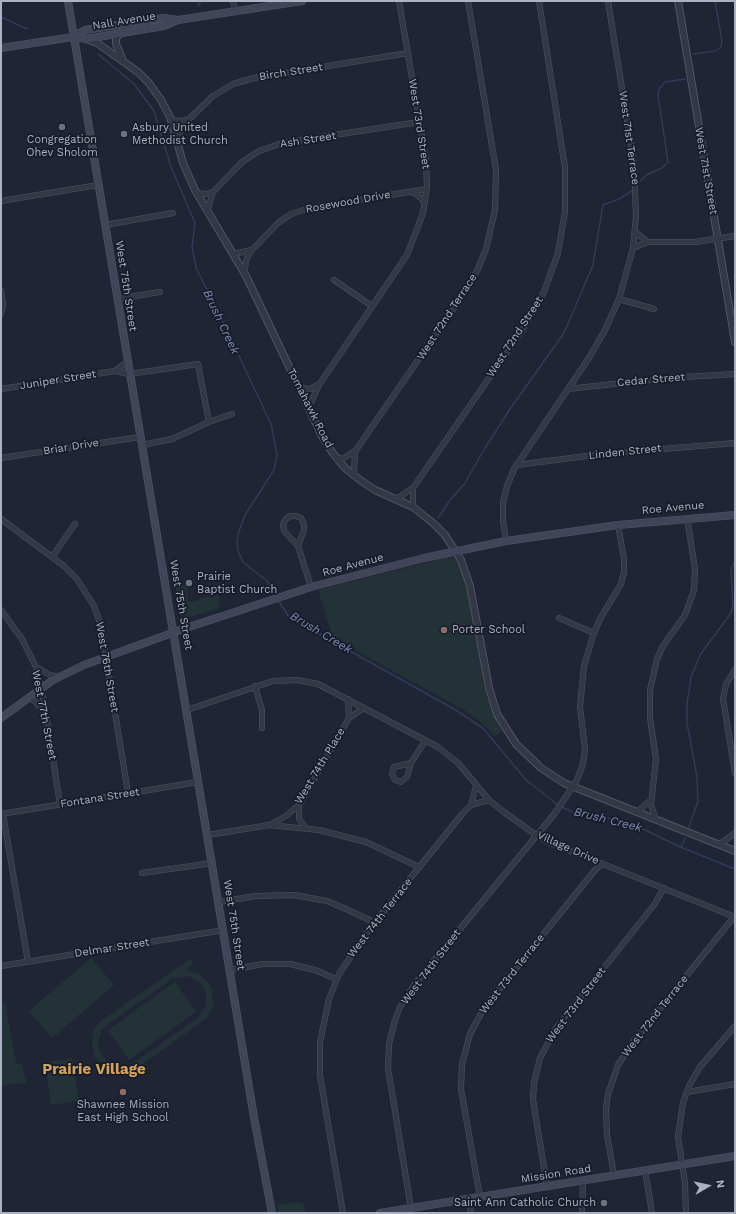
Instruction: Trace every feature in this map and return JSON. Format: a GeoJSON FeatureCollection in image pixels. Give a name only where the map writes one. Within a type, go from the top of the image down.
{"type":"FeatureCollection","features":[{"type":"Feature","properties":{"kind":"main road","name":"West 75th Street"},"geometry":{"type":"LineString","coordinates":[[68,1],[129,374],[272,1213]]}},
{"type":"Feature","properties":{"kind":"main road","name":"Nall Avenue"},"geometry":{"type":"LineString","coordinates":[[1,48],[73,37],[86,39],[164,26],[178,20],[302,1]]}},
{"type":"Feature","properties":{"kind":"main road","name":"Nall Avenue"},"geometry":{"type":"LineString","coordinates":[[73,37],[85,30],[163,18],[178,20]]}},
{"type":"Feature","properties":{"kind":"main road","name":"Roe Avenue"},"geometry":{"type":"LineString","coordinates":[[1,718],[41,688],[59,677],[106,657],[174,632],[311,587],[456,551],[506,541],[618,525],[735,515]]}},
{"type":"Feature","properties":{"kind":"main road","name":"Mission Road"},"geometry":{"type":"LineString","coordinates":[[385,1213],[735,1156]]}},
{"type":"Feature","properties":{"kind":"street"},"geometry":{"type":"LineString","coordinates":[[233,1],[235,12]]}},
{"type":"Feature","properties":{"kind":"street","name":"West 73rd Street"},"geometry":{"type":"LineString","coordinates":[[308,407],[319,385],[407,255],[420,224],[425,202],[427,189],[426,160],[399,1]]}},
{"type":"Feature","properties":{"kind":"street","name":"West 72nd Terrace"},"geometry":{"type":"LineString","coordinates":[[338,460],[346,457],[356,450],[471,282],[486,249],[492,227],[496,194],[496,164],[468,1]]}},
{"type":"Feature","properties":{"kind":"street","name":"West 72nd Street"},"geometry":{"type":"LineString","coordinates":[[396,499],[413,488],[523,329],[544,292],[558,253],[565,212],[565,168],[539,1]]}},
{"type":"Feature","properties":{"kind":"street","name":"West 71st Terrace"},"geometry":{"type":"LineString","coordinates":[[506,541],[503,520],[503,503],[507,486],[516,465],[596,347],[619,299],[633,248],[636,199],[634,164],[608,1]]}},
{"type":"Feature","properties":{"kind":"street","name":"West 71st Street"},"geometry":{"type":"LineString","coordinates":[[678,1],[735,342]]}},
{"type":"Feature","properties":{"kind":"street","name":"Tomahawk Road"},"geometry":{"type":"LineString","coordinates":[[121,33],[116,38],[116,44],[124,62]]}},
{"type":"Feature","properties":{"kind":"street","name":"Tomahawk Road"},"geometry":{"type":"LineString","coordinates":[[86,39],[97,42],[124,62],[149,83],[162,100],[183,162],[196,193],[244,273],[322,436],[338,460],[354,475],[375,490],[413,508],[438,528],[456,551],[469,581],[489,688],[497,714],[516,744],[530,759],[550,775],[574,787],[735,850]]}},
{"type":"Feature","properties":{"kind":"street","name":"Birch Street"},"geometry":{"type":"LineString","coordinates":[[177,141],[181,130],[188,120],[213,96],[224,88],[240,81],[408,53]]}},
{"type":"Feature","properties":{"kind":"street"},"geometry":{"type":"LineString","coordinates":[[170,120],[188,120]]}},
{"type":"Feature","properties":{"kind":"street","name":"Ash Street"},"geometry":{"type":"LineString","coordinates":[[207,212],[213,192],[250,156],[271,146],[419,122]]}},
{"type":"Feature","properties":{"kind":"street"},"geometry":{"type":"LineString","coordinates":[[1,201],[98,185]]}},
{"type":"Feature","properties":{"kind":"street","name":"Rosewood Drive"},"geometry":{"type":"LineString","coordinates":[[244,273],[247,258],[252,250],[278,223],[297,212],[427,189]]}},
{"type":"Feature","properties":{"kind":"street"},"geometry":{"type":"LineString","coordinates":[[196,193],[207,194],[213,192]]}},
{"type":"Feature","properties":{"kind":"street"},"geometry":{"type":"LineString","coordinates":[[411,192],[416,194],[425,202]]}},
{"type":"Feature","properties":{"kind":"street"},"geometry":{"type":"LineString","coordinates":[[105,225],[173,213]]}},
{"type":"Feature","properties":{"kind":"street"},"geometry":{"type":"LineString","coordinates":[[635,232],[648,242]]}},
{"type":"Feature","properties":{"kind":"street"},"geometry":{"type":"LineString","coordinates":[[633,248],[648,242],[679,243],[735,236]]}},
{"type":"Feature","properties":{"kind":"street"},"geometry":{"type":"LineString","coordinates":[[233,254],[252,250]]}},
{"type":"Feature","properties":{"kind":"street"},"geometry":{"type":"LineString","coordinates":[[334,280],[372,306]]}},
{"type":"Feature","properties":{"kind":"street"},"geometry":{"type":"LineString","coordinates":[[1,291],[2,313]]}},
{"type":"Feature","properties":{"kind":"street"},"geometry":{"type":"LineString","coordinates":[[117,299],[160,292]]}},
{"type":"Feature","properties":{"kind":"street"},"geometry":{"type":"LineString","coordinates":[[619,299],[654,309]]}},
{"type":"Feature","properties":{"kind":"street","name":"Juniper Street"},"geometry":{"type":"LineString","coordinates":[[115,371],[127,362]]}},
{"type":"Feature","properties":{"kind":"street","name":"Juniper Street"},"geometry":{"type":"LineString","coordinates":[[1,390],[115,371],[129,374],[198,364],[209,422]]}},
{"type":"Feature","properties":{"kind":"street","name":"Cedar Street"},"geometry":{"type":"LineString","coordinates":[[568,389],[668,378],[735,374]]}},
{"type":"Feature","properties":{"kind":"street"},"geometry":{"type":"LineString","coordinates":[[299,388],[310,389],[319,385]]}},
{"type":"Feature","properties":{"kind":"street"},"geometry":{"type":"LineString","coordinates":[[142,445],[172,439],[209,422],[232,414]]}},
{"type":"Feature","properties":{"kind":"street","name":"Briar Drive"},"geometry":{"type":"LineString","coordinates":[[1,458],[140,437]]}},
{"type":"Feature","properties":{"kind":"street","name":"Linden Street"},"geometry":{"type":"LineString","coordinates":[[516,465],[617,452],[735,443]]}},
{"type":"Feature","properties":{"kind":"street","name":"West 72nd Terrace"},"geometry":{"type":"LineString","coordinates":[[354,475],[356,450]]}},
{"type":"Feature","properties":{"kind":"street"},"geometry":{"type":"LineString","coordinates":[[413,488],[413,508]]}},
{"type":"Feature","properties":{"kind":"street"},"geometry":{"type":"LineString","coordinates":[[298,546],[304,530],[304,524],[301,518],[290,516],[283,524],[284,532],[298,546],[311,587]]}},
{"type":"Feature","properties":{"kind":"street"},"geometry":{"type":"LineString","coordinates":[[656,820],[651,800],[656,770],[649,704],[652,676],[663,646],[685,615],[694,590],[695,570],[687,518]]}},
{"type":"Feature","properties":{"kind":"street","name":"West 76th Street"},"geometry":{"type":"LineString","coordinates":[[1,519],[52,557],[77,579],[88,594],[100,623],[128,793]]}},
{"type":"Feature","properties":{"kind":"street"},"geometry":{"type":"LineString","coordinates":[[52,557],[75,524]]}},
{"type":"Feature","properties":{"kind":"street"},"geometry":{"type":"LineString","coordinates":[[574,787],[581,771],[584,756],[580,706],[584,666],[594,633],[623,579],[624,559],[618,525]]}},
{"type":"Feature","properties":{"kind":"street","name":"West 77th Street"},"geometry":{"type":"LineString","coordinates":[[1,610],[19,634],[36,667],[46,716],[60,804]]}},
{"type":"Feature","properties":{"kind":"street"},"geometry":{"type":"LineString","coordinates":[[559,618],[594,633]]}},
{"type":"Feature","properties":{"kind":"street"},"geometry":{"type":"LineString","coordinates":[[36,667],[51,676],[59,677]]}},
{"type":"Feature","properties":{"kind":"street"},"geometry":{"type":"LineString","coordinates":[[735,670],[726,684],[723,704],[735,773]]}},
{"type":"Feature","properties":{"kind":"street","name":"Village Drive"},"geometry":{"type":"LineString","coordinates":[[187,710],[273,681],[304,680],[322,686],[438,747],[452,758],[489,800],[536,835],[602,864],[735,917]]}},
{"type":"Feature","properties":{"kind":"street"},"geometry":{"type":"LineString","coordinates":[[255,686],[262,710],[262,728]]}},
{"type":"Feature","properties":{"kind":"street"},"geometry":{"type":"LineString","coordinates":[[28,698],[41,707],[46,716]]}},
{"type":"Feature","properties":{"kind":"street","name":"West 74th Place"},"geometry":{"type":"LineString","coordinates":[[348,699],[349,718]]}},
{"type":"Feature","properties":{"kind":"street","name":"West 74th Place"},"geometry":{"type":"LineString","coordinates":[[269,825],[286,816],[299,805],[349,718],[364,708]]}},
{"type":"Feature","properties":{"kind":"street"},"geometry":{"type":"LineString","coordinates":[[411,763],[425,741]]}},
{"type":"Feature","properties":{"kind":"street","name":"Fontana Street"},"geometry":{"type":"LineString","coordinates":[[2,814],[198,782]]}},
{"type":"Feature","properties":{"kind":"street","name":"West 74th Terrace"},"geometry":{"type":"LineString","coordinates":[[343,1213],[322,1090],[319,1056],[324,1014],[336,978],[350,955],[374,922],[471,805],[476,786]]}},
{"type":"Feature","properties":{"kind":"street","name":"West 74th Street"},"geometry":{"type":"LineString","coordinates":[[411,1208],[388,1069],[389,1044],[395,1020],[414,985],[574,787]]}},
{"type":"Feature","properties":{"kind":"street"},"geometry":{"type":"LineString","coordinates":[[471,805],[489,800]]}},
{"type":"Feature","properties":{"kind":"street"},"geometry":{"type":"LineString","coordinates":[[637,812],[651,800]]}},
{"type":"Feature","properties":{"kind":"street"},"geometry":{"type":"LineString","coordinates":[[299,805],[299,819],[306,828]]}},
{"type":"Feature","properties":{"kind":"street"},"geometry":{"type":"LineString","coordinates":[[2,814],[28,962]]}},
{"type":"Feature","properties":{"kind":"street"},"geometry":{"type":"LineString","coordinates":[[208,835],[269,825],[306,828],[356,839],[419,867]]}},
{"type":"Feature","properties":{"kind":"street"},"geometry":{"type":"LineString","coordinates":[[720,844],[735,835]]}},
{"type":"Feature","properties":{"kind":"street"},"geometry":{"type":"LineString","coordinates":[[142,873],[213,863]]}},
{"type":"Feature","properties":{"kind":"street","name":"West 73rd Terrace"},"geometry":{"type":"LineString","coordinates":[[480,1197],[461,1089],[462,1064],[470,1034],[484,1008],[595,870],[602,864]]}},
{"type":"Feature","properties":{"kind":"street","name":"West 73rd Street"},"geometry":{"type":"LineString","coordinates":[[547,1186],[533,1100],[536,1074],[543,1050],[556,1028],[654,905],[664,888]]}},
{"type":"Feature","properties":{"kind":"street"},"geometry":{"type":"LineString","coordinates":[[219,902],[256,896],[294,895],[327,902],[346,908],[374,922]]}},
{"type":"Feature","properties":{"kind":"street","name":"West 72nd Terrace"},"geometry":{"type":"LineString","coordinates":[[614,1175],[607,1135],[606,1109],[610,1088],[618,1065],[633,1042],[735,917]]}},
{"type":"Feature","properties":{"kind":"street","name":"Delmar Street"},"geometry":{"type":"LineString","coordinates":[[1,966],[224,930]]}},
{"type":"Feature","properties":{"kind":"street"},"geometry":{"type":"LineString","coordinates":[[230,970],[263,964],[290,964],[315,970],[336,978]]}},
{"type":"Feature","properties":{"kind":"street"},"geometry":{"type":"LineString","coordinates":[[686,1213],[679,1124],[687,1092],[700,1067],[735,1026]]}},
{"type":"Feature","properties":{"kind":"street"},"geometry":{"type":"LineString","coordinates":[[687,1092],[735,1084]]}},
{"type":"Feature","properties":{"kind":"street"},"geometry":{"type":"LineString","coordinates":[[645,1170],[652,1213]]}},
{"type":"Feature","properties":{"kind":"street"},"geometry":{"type":"LineString","coordinates":[[582,1213],[583,1180]]}},
{"type":"Feature","properties":{"kind":"street"},"geometry":{"type":"LineString","coordinates":[[469,1199],[471,1213]]}},
{"type":"Feature","properties":{"kind":"shaded area"},"geometry":{"type":"Polygon","coordinates":[[[448,557],[457,559],[467,587],[485,691],[493,713],[502,730],[495,737],[483,724],[464,710],[333,638],[318,590],[448,557]]]}},
{"type":"Feature","properties":{"kind":"shaded area"},"geometry":{"type":"Polygon","coordinates":[[[176,567],[179,586],[186,585],[189,602],[200,600],[200,598],[218,595],[220,608],[187,618],[182,618],[173,570],[176,567]]]}},
{"type":"Feature","properties":{"kind":"shaded area"},"geometry":{"type":"Polygon","coordinates":[[[91,958],[114,985],[52,1038],[29,1011],[91,958]]]}},
{"type":"Feature","properties":{"kind":"shaded area"},"geometry":{"type":"Polygon","coordinates":[[[190,959],[193,964],[186,970],[199,974],[212,988],[213,1007],[207,1018],[134,1070],[115,1072],[100,1063],[94,1055],[92,1044],[93,1032],[98,1023],[190,959]],[[188,976],[172,979],[106,1026],[101,1031],[98,1043],[100,1052],[106,1060],[118,1066],[130,1065],[199,1017],[206,1005],[206,992],[199,982],[188,976]]]}},
{"type":"Feature","properties":{"kind":"shaded area"},"geometry":{"type":"Polygon","coordinates":[[[175,982],[196,1012],[129,1060],[108,1030],[175,982]]]}},
{"type":"Feature","properties":{"kind":"shaded area"},"geometry":{"type":"Polygon","coordinates":[[[5,1002],[16,1063],[22,1064],[26,1082],[24,1085],[22,1083],[1,1086],[1,1003],[5,1002]]]}},
{"type":"Feature","properties":{"kind":"shaded area"},"geometry":{"type":"Polygon","coordinates":[[[72,1058],[79,1101],[51,1105],[45,1062],[72,1058]]]}},
{"type":"Feature","properties":{"kind":"shaded area"},"geometry":{"type":"Polygon","coordinates":[[[294,1202],[303,1203],[306,1213],[279,1213],[277,1205],[294,1202]]]}},
{"type":"Feature","properties":{"kind":"waterway"},"geometry":{"type":"LineString","coordinates":[[198,6],[201,1]]}},
{"type":"Feature","properties":{"kind":"waterway"},"geometry":{"type":"LineString","coordinates":[[694,54],[715,51],[721,47],[722,41],[715,1]]}},
{"type":"Feature","properties":{"kind":"waterway","name":"Brush Creek"},"geometry":{"type":"LineString","coordinates":[[1,17],[27,29]]}},
{"type":"Feature","properties":{"kind":"waterway","name":"Brush Creek"},"geometry":{"type":"LineString","coordinates":[[98,54],[134,84],[154,111],[171,167],[195,223],[192,247],[196,268],[271,424],[277,455],[274,470],[245,515],[238,534],[237,543],[238,551],[243,562],[267,581],[277,596]]}},
{"type":"Feature","properties":{"kind":"waterway"},"geometry":{"type":"LineString","coordinates":[[640,181],[648,174],[662,168],[668,162],[658,95],[659,89],[665,82],[685,79]]}},
{"type":"Feature","properties":{"kind":"waterway"},"geometry":{"type":"LineString","coordinates":[[438,518],[450,500],[465,483],[510,409],[564,333],[593,265],[603,205],[619,199],[632,191]]}},
{"type":"Feature","properties":{"kind":"waterway"},"geometry":{"type":"LineString","coordinates":[[689,827],[698,801],[697,777],[687,723],[687,704],[691,677],[700,655],[731,613],[733,604],[731,570],[735,561]]}},
{"type":"Feature","properties":{"kind":"waterway","name":"Brush Creek"},"geometry":{"type":"LineString","coordinates":[[278,600],[289,617],[454,709],[483,728],[526,780],[558,805]]}},
{"type":"Feature","properties":{"kind":"waterway","name":"Brush Creek"},"geometry":{"type":"LineString","coordinates":[[562,807],[572,812],[619,820],[637,826],[678,846],[735,869]]}},
{"type":"Feature","properties":{"kind":"waterway"},"geometry":{"type":"LineString","coordinates":[[681,847],[685,838]]}},
{"type":"Feature","properties":{"kind":"place","name":"Congregation Ohev Sholom"},"geometry":{"type":"Point","coordinates":[62,127]}},
{"type":"Feature","properties":{"kind":"place","name":"Asbury United Methodist Church"},"geometry":{"type":"Point","coordinates":[124,134]}},
{"type":"Feature","properties":{"kind":"place","name":"Prairie Baptist Church"},"geometry":{"type":"Point","coordinates":[189,583]}},
{"type":"Feature","properties":{"kind":"place","name":"Porter School"},"geometry":{"type":"Point","coordinates":[444,630]}},
{"type":"Feature","properties":{"kind":"place","name":"Shawnee Mission East High School"},"geometry":{"type":"Point","coordinates":[123,1092]}},
{"type":"Feature","properties":{"kind":"place","name":"Saint Ann Catholic Church"},"geometry":{"type":"Point","coordinates":[604,1203]}},
{"type":"Feature","properties":{"kind":"district","name":"Prairie Village"},"geometry":{"type":"Point","coordinates":[94,1070]}}]}
